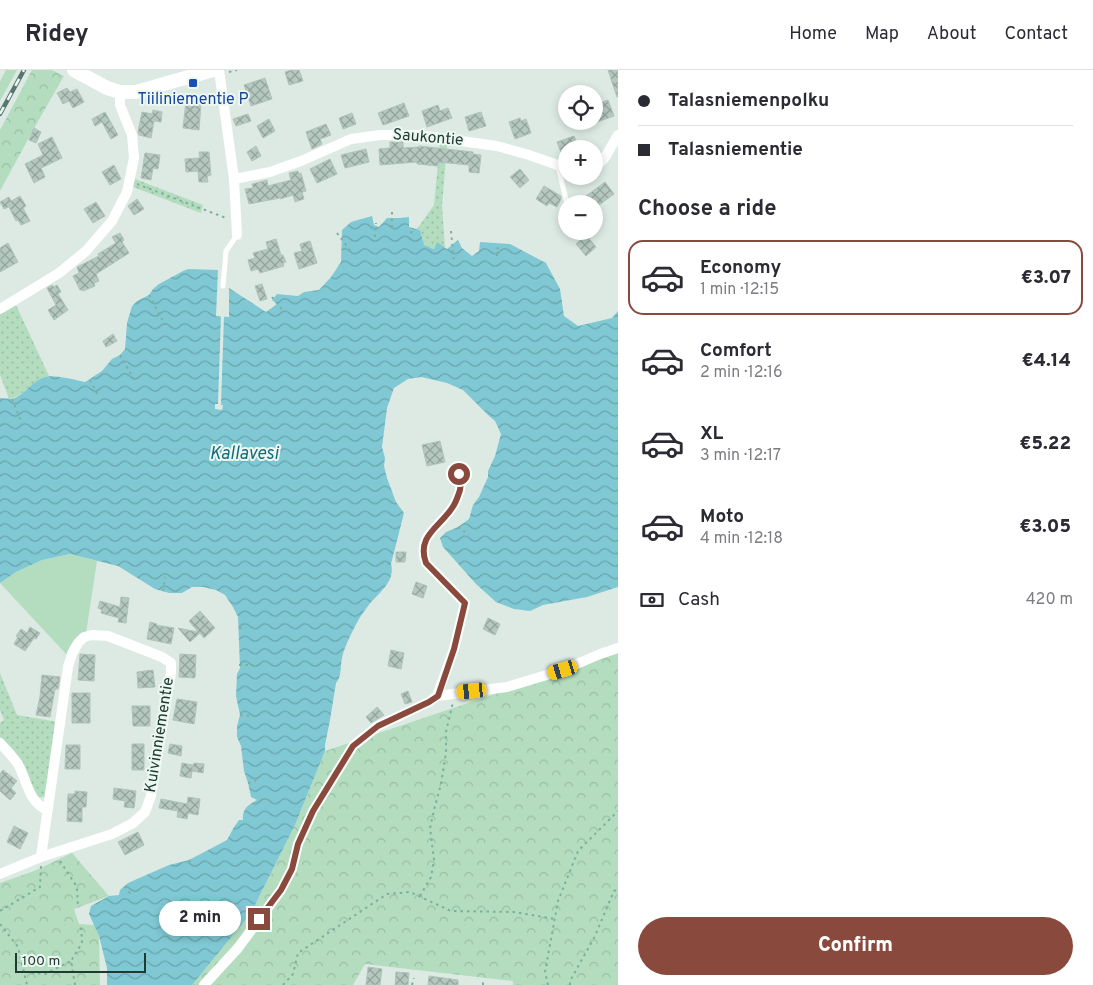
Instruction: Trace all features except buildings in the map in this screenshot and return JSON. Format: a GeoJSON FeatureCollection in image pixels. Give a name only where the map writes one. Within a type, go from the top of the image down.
{"type":"FeatureCollection","features":[{"type":"Feature","properties":{"kind":"street"},"geometry":{"type":"LineString","coordinates":[[74,70],[107,88],[120,92],[136,92],[213,70]]}},
{"type":"Feature","properties":{"kind":"street"},"geometry":{"type":"LineString","coordinates":[[219,70],[234,179],[237,235]]}},
{"type":"Feature","properties":{"kind":"street"},"geometry":{"type":"LineString","coordinates":[[0,309],[59,273],[86,251],[112,221],[127,192],[134,158],[132,135],[120,104],[120,92]]}},
{"type":"Feature","properties":{"kind":"street"},"geometry":{"type":"LineString","coordinates":[[603,160],[618,134]]}},
{"type":"Feature","properties":{"kind":"street","name":"Saukontie"},"geometry":{"type":"LineString","coordinates":[[234,179],[270,172],[301,162],[352,139],[380,135],[418,135],[497,146],[558,166]]}},
{"type":"Feature","properties":{"kind":"street"},"geometry":{"type":"LineString","coordinates":[[438,696],[454,649],[465,603],[426,563],[424,555],[425,543],[430,532],[452,509],[462,481],[459,474]]}},
{"type":"Feature","properties":{"kind":"street","name":"Kuivinniementie"},"geometry":{"type":"LineString","coordinates":[[0,874],[55,852],[112,834],[133,823],[144,812],[151,796],[171,672],[171,663],[162,657],[108,636],[92,635],[84,637],[78,642],[68,666],[41,857]]}},
{"type":"Feature","properties":{"kind":"street"},"geometry":{"type":"LineString","coordinates":[[204,985],[238,948],[281,890],[292,869],[298,844],[313,811],[353,746],[378,726],[438,696],[508,687],[563,670],[618,648]]}},
{"type":"Feature","properties":{"kind":"street"},"geometry":{"type":"LineString","coordinates":[[0,742],[18,765],[35,802],[47,810]]}},
{"type":"Feature","properties":{"kind":"lane"},"geometry":{"type":"LineString","coordinates":[[223,286],[226,250],[237,235]]}},
{"type":"Feature","properties":{"kind":"path"},"geometry":{"type":"LineString","coordinates":[[130,182],[236,222]]}},
{"type":"Feature","properties":{"kind":"path"},"geometry":{"type":"LineString","coordinates":[[392,212],[392,231]]}},
{"type":"Feature","properties":{"kind":"path"},"geometry":{"type":"LineString","coordinates":[[374,237],[376,224]]}},
{"type":"Feature","properties":{"kind":"path"},"geometry":{"type":"LineString","coordinates":[[410,240],[412,228]]}},
{"type":"Feature","properties":{"kind":"path"},"geometry":{"type":"LineString","coordinates":[[451,231],[454,263]]}},
{"type":"Feature","properties":{"kind":"path"},"geometry":{"type":"LineString","coordinates":[[337,233],[352,253]]}},
{"type":"Feature","properties":{"kind":"path"},"geometry":{"type":"LineString","coordinates":[[497,256],[498,244]]}},
{"type":"Feature","properties":{"kind":"path"},"geometry":{"type":"LineString","coordinates":[[149,295],[165,325]]}},
{"type":"Feature","properties":{"kind":"path"},"geometry":{"type":"LineString","coordinates":[[272,297],[284,312]]}},
{"type":"Feature","properties":{"kind":"path"},"geometry":{"type":"LineString","coordinates":[[553,303],[562,301]]}},
{"type":"Feature","properties":{"kind":"path"},"geometry":{"type":"LineString","coordinates":[[120,355],[135,381]]}},
{"type":"Feature","properties":{"kind":"path"},"geometry":{"type":"LineString","coordinates":[[90,380],[98,395]]}},
{"type":"Feature","properties":{"kind":"path"},"geometry":{"type":"LineString","coordinates":[[12,399],[20,420]]}},
{"type":"Feature","properties":{"kind":"path"},"geometry":{"type":"LineString","coordinates":[[458,527],[469,535]]}},
{"type":"Feature","properties":{"kind":"path"},"geometry":{"type":"LineString","coordinates":[[381,563],[391,564]]}},
{"type":"Feature","properties":{"kind":"path"},"geometry":{"type":"LineString","coordinates":[[164,591],[165,578]]}},
{"type":"Feature","properties":{"kind":"path"},"geometry":{"type":"LineString","coordinates":[[239,628],[246,628]]}},
{"type":"Feature","properties":{"kind":"path"},"geometry":{"type":"LineString","coordinates":[[239,665],[253,665]]}},
{"type":"Feature","properties":{"kind":"path"},"geometry":{"type":"LineString","coordinates":[[420,896],[431,877],[434,860],[430,828],[441,784],[446,753],[446,732],[454,693]]}},
{"type":"Feature","properties":{"kind":"path"},"geometry":{"type":"LineString","coordinates":[[240,715],[252,716]]}},
{"type":"Feature","properties":{"kind":"path"},"geometry":{"type":"LineString","coordinates":[[248,783],[258,780]]}},
{"type":"Feature","properties":{"kind":"path"},"geometry":{"type":"LineString","coordinates":[[548,985],[545,972],[558,901],[578,852],[618,811]]}},
{"type":"Feature","properties":{"kind":"path"},"geometry":{"type":"LineString","coordinates":[[55,852],[77,887],[78,908]]}},
{"type":"Feature","properties":{"kind":"path"},"geometry":{"type":"LineString","coordinates":[[0,911],[40,888],[41,857]]}},
{"type":"Feature","properties":{"kind":"path"},"geometry":{"type":"LineString","coordinates":[[189,860],[194,866]]}},
{"type":"Feature","properties":{"kind":"path"},"geometry":{"type":"LineString","coordinates":[[125,886],[131,895]]}},
{"type":"Feature","properties":{"kind":"path"},"geometry":{"type":"LineString","coordinates":[[570,985],[570,981],[594,938],[614,891],[618,889]]}},
{"type":"Feature","properties":{"kind":"path"},"geometry":{"type":"LineString","coordinates":[[283,985],[293,974],[298,953],[387,894],[410,892],[452,911],[514,912],[555,919]]}},
{"type":"Feature","properties":{"kind":"path"},"geometry":{"type":"LineString","coordinates":[[0,924],[18,947],[27,985]]}},
{"type":"Feature","properties":{"kind":"path"},"geometry":{"type":"LineString","coordinates":[[24,972],[45,974],[71,960],[82,944],[81,924]]}},
{"type":"Feature","properties":{"kind":"path"},"geometry":{"type":"LineString","coordinates":[[71,960],[76,985]]}},
{"type":"Feature","properties":{"kind":"path"},"geometry":{"type":"LineString","coordinates":[[412,985],[414,978]]}},
{"type":"Feature","properties":{"kind":"path"},"geometry":{"type":"LineString","coordinates":[[447,985],[448,979]]}},
{"type":"Feature","properties":{"kind":"green space"},"geometry":{"type":"Polygon","coordinates":[[[6,70],[17,70],[0,101],[0,81],[6,70]]]}},
{"type":"Feature","properties":{"kind":"green space"},"geometry":{"type":"Polygon","coordinates":[[[32,70],[52,70],[64,76],[0,191],[0,130],[32,70]]]}},
{"type":"Feature","properties":{"kind":"green space"},"geometry":{"type":"Polygon","coordinates":[[[440,143],[447,144],[442,206],[445,248],[437,243],[434,249],[424,245],[420,230],[417,229],[434,205],[440,143]]]}},
{"type":"Feature","properties":{"kind":"green space"},"geometry":{"type":"Polygon","coordinates":[[[135,179],[203,205],[201,213],[133,187],[135,179]]]}},
{"type":"Feature","properties":{"kind":"green space"},"geometry":{"type":"Polygon","coordinates":[[[16,305],[49,376],[38,380],[20,395],[9,399],[0,375],[0,314],[16,305]]]}},
{"type":"Feature","properties":{"kind":"green space"},"geometry":{"type":"Polygon","coordinates":[[[70,554],[97,561],[86,633],[71,644],[67,655],[0,583],[16,572],[42,560],[70,554]]]}},
{"type":"Feature","properties":{"kind":"green space"},"geometry":{"type":"Polygon","coordinates":[[[618,653],[618,985],[513,985],[513,981],[365,964],[353,985],[192,985],[251,913],[295,825],[325,751],[618,653]]]}},
{"type":"Feature","properties":{"kind":"green space"},"geometry":{"type":"Polygon","coordinates":[[[0,673],[17,715],[58,722],[45,797],[36,795],[0,737],[0,723],[4,720],[0,710],[0,673]]]}},
{"type":"Feature","properties":{"kind":"green space"},"geometry":{"type":"Polygon","coordinates":[[[72,853],[109,896],[74,909],[79,924],[94,925],[99,936],[100,985],[0,985],[0,883],[34,871],[72,853]]]}},
{"type":"Feature","properties":{"kind":"water","name":"Kallavesi"},"geometry":{"type":"Polygon","coordinates":[[[372,216],[374,225],[379,227],[387,218],[409,217],[409,227],[420,230],[424,245],[434,249],[437,242],[447,249],[458,240],[462,248],[472,256],[479,251],[480,242],[510,244],[546,263],[560,289],[564,316],[578,326],[612,318],[618,311],[618,587],[587,597],[543,605],[530,611],[514,609],[496,602],[476,584],[443,547],[440,538],[446,532],[458,527],[469,519],[473,505],[479,497],[488,477],[488,471],[495,456],[501,434],[495,421],[463,390],[447,383],[421,377],[408,379],[394,388],[387,408],[382,447],[387,478],[396,502],[404,513],[391,564],[391,576],[385,587],[360,617],[345,649],[340,674],[336,683],[325,751],[295,825],[251,913],[192,985],[107,985],[107,968],[99,936],[89,914],[91,906],[109,896],[119,895],[120,890],[128,883],[169,865],[189,860],[227,840],[239,820],[243,820],[246,808],[257,800],[251,797],[244,771],[241,746],[237,737],[240,715],[236,696],[237,674],[240,668],[238,617],[225,595],[216,590],[192,587],[182,593],[169,593],[155,589],[118,566],[70,554],[42,560],[16,572],[0,583],[0,398],[12,399],[42,378],[57,377],[85,382],[102,371],[112,359],[120,355],[125,349],[127,323],[132,306],[149,295],[159,284],[188,269],[218,270],[216,316],[229,317],[229,288],[266,312],[277,304],[272,300],[277,294],[298,296],[304,292],[319,290],[341,262],[342,230],[351,222],[372,216]]]}},
{"type":"Feature","properties":{"kind":"pier"},"geometry":{"type":"Polygon","coordinates":[[[221,316],[224,316],[222,410],[215,409],[215,404],[218,404],[221,316]]]}},
{"type":"Feature","properties":{"kind":"railway"},"geometry":{"type":"LineString","coordinates":[[0,114],[24,70]]}},
{"type":"Feature","properties":{"kind":"place","name":"Tiiliniementie P"},"geometry":{"type":"Point","coordinates":[193,83]}},
{"type":"Feature","properties":{"kind":"route"},"geometry":{"type":"LineString","coordinates":[[259,919],[281,890],[292,869],[298,844],[313,811],[353,746],[378,726],[438,696],[459,632],[465,603],[426,563],[424,559],[425,543],[430,532],[452,509],[462,481],[459,474]]}}]}
